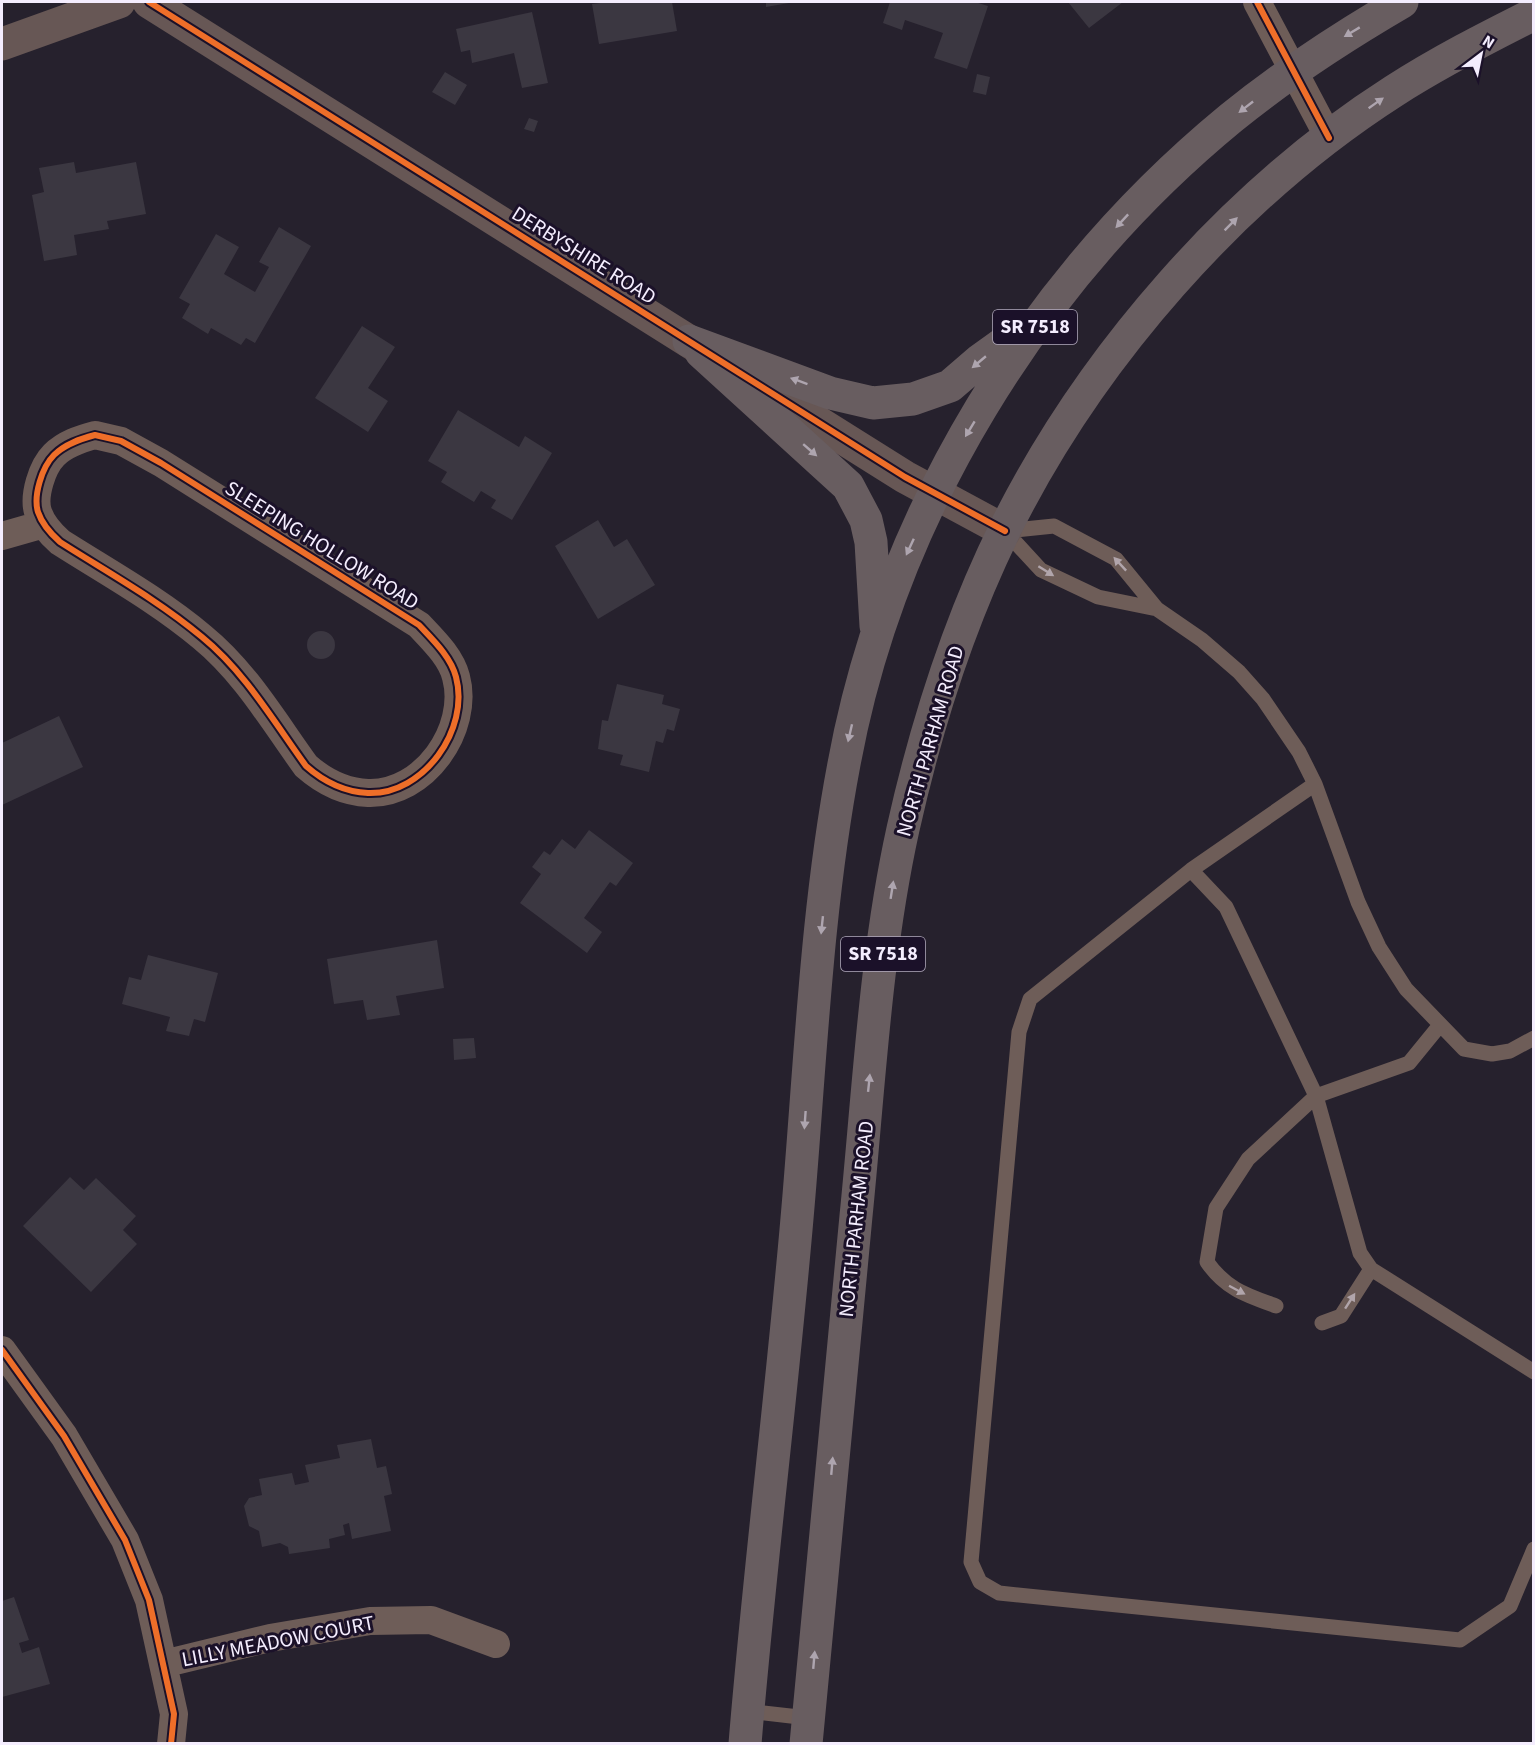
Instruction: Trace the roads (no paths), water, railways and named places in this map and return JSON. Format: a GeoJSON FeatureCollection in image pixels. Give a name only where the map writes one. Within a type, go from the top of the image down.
{"type":"FeatureCollection","features":[{"type":"Feature","properties":{"kind":"highway","name":"SR 7518"},"geometry":{"type":"LineString","coordinates":[[745,1743],[799,1200],[826,886],[843,764],[877,637],[903,563],[935,494],[1004,374],[1044,315],[1099,247],[1146,196],[1231,118],[1292,71],[1402,2]]}},
{"type":"Feature","properties":{"kind":"highway","name":"NORTH PARHAM ROAD"},"geometry":{"type":"LineString","coordinates":[[807,1731],[875,1025],[891,894],[902,834],[932,721],[976,596],[1005,531],[1043,460],[1083,398],[1148,313],[1189,265],[1248,206],[1329,138],[1390,93],[1457,52],[1533,14]]}},
{"type":"Feature","properties":{"kind":"highway"},"geometry":{"type":"LineString","coordinates":[[688,341],[830,393],[873,403],[893,402],[913,399],[950,387],[979,361],[1044,315]]}},
{"type":"Feature","properties":{"kind":"highway"},"geometry":{"type":"LineString","coordinates":[[688,341],[848,486],[866,520],[871,542],[877,637]]}},
{"type":"Feature","properties":{"kind":"street"},"geometry":{"type":"LineString","coordinates":[[2,44],[119,2]]}},
{"type":"Feature","properties":{"kind":"street","name":"DERBYSHIRE ROAD"},"geometry":{"type":"LineString","coordinates":[[149,2],[935,494],[1005,531]]}},
{"type":"Feature","properties":{"kind":"street"},"geometry":{"type":"LineString","coordinates":[[1257,2],[1329,138]]}},
{"type":"Feature","properties":{"kind":"street","name":"SLEEPING HOLLOW ROAD"},"geometry":{"type":"LineString","coordinates":[[95,435],[121,441],[419,625],[442,650],[456,676],[459,702],[448,740],[429,767],[394,788],[369,793],[335,786],[306,766],[250,688],[203,637],[159,605],[60,542],[44,524],[38,511],[37,497],[42,476],[53,455],[74,441],[95,435]]}},
{"type":"Feature","properties":{"kind":"street"},"geometry":{"type":"LineString","coordinates":[[2,536],[44,524]]}},
{"type":"Feature","properties":{"kind":"street"},"geometry":{"type":"LineString","coordinates":[[2,1350],[64,1436],[125,1540],[149,1600],[174,1714],[171,1743]]}},
{"type":"Feature","properties":{"kind":"street","name":"LILLY MEADOW COURT"},"geometry":{"type":"LineString","coordinates":[[163,1664],[270,1638],[370,1621],[430,1620],[496,1644]]}},
{"type":"Feature","properties":{"kind":"lane"},"geometry":{"type":"LineString","coordinates":[[1005,531],[1054,526],[1116,559],[1157,609],[1202,640],[1239,672],[1263,699],[1299,752],[1315,784],[1358,902],[1379,946],[1406,989],[1464,1049],[1492,1054],[1510,1051],[1533,1038]]}},
{"type":"Feature","properties":{"kind":"lane"},"geometry":{"type":"LineString","coordinates":[[1005,531],[1041,570],[1098,597],[1157,609]]}},
{"type":"Feature","properties":{"kind":"lane"},"geometry":{"type":"LineString","coordinates":[[1315,784],[1191,870],[1030,999],[1019,1032],[971,1562],[980,1582],[999,1593],[1460,1640],[1510,1606],[1533,1549]]}},
{"type":"Feature","properties":{"kind":"lane"},"geometry":{"type":"LineString","coordinates":[[1191,870],[1226,907],[1316,1096],[1359,1253],[1371,1269],[1533,1372]]}},
{"type":"Feature","properties":{"kind":"lane"},"geometry":{"type":"LineString","coordinates":[[1276,1306],[1243,1293],[1220,1280],[1207,1262],[1216,1208],[1248,1159],[1316,1096],[1409,1063],[1440,1025]]}},
{"type":"Feature","properties":{"kind":"lane"},"geometry":{"type":"LineString","coordinates":[[1322,1323],[1341,1316],[1371,1269]]}},
{"type":"Feature","properties":{"kind":"lane"},"geometry":{"type":"LineString","coordinates":[[747,1711],[807,1731]]}}]}
